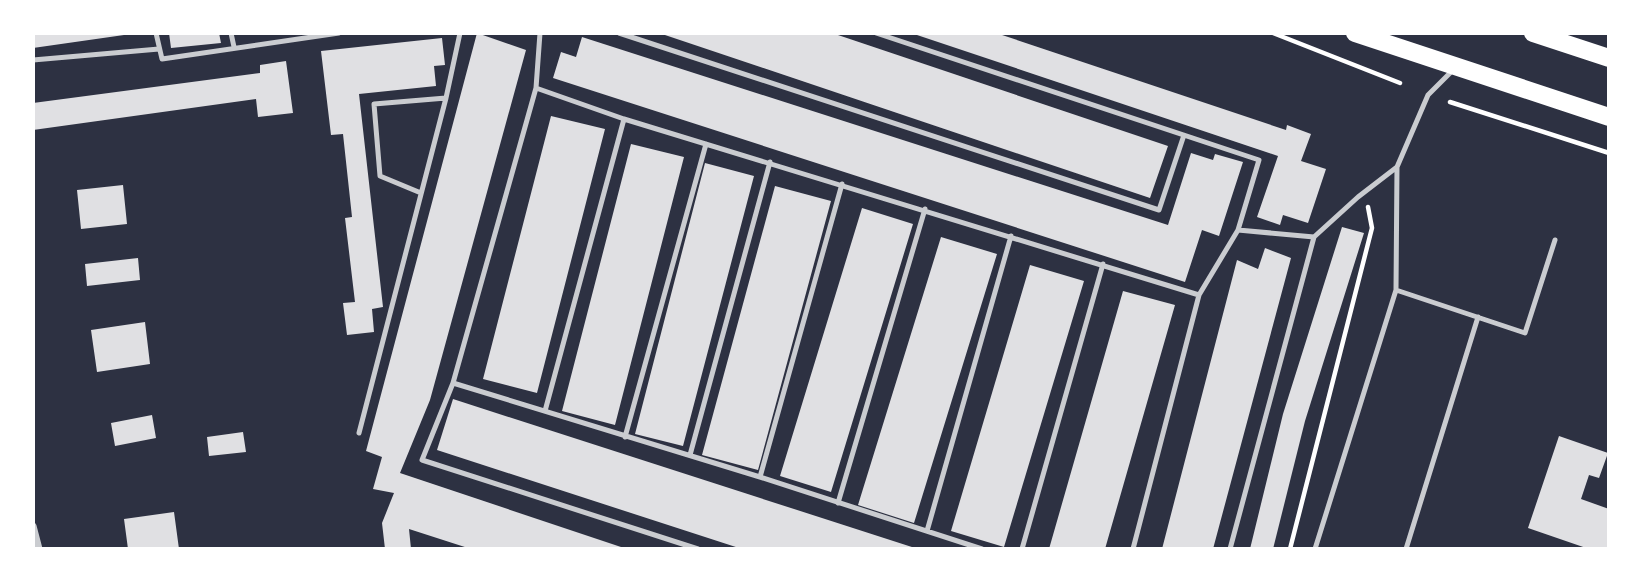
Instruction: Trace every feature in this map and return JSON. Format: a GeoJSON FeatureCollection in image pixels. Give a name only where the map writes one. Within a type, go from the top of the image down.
{"type":"FeatureCollection","features":[{"type":"Feature","properties":{"kind":"main road"},"geometry":{"type":"LineString","coordinates":[[1355,33],[1609,117]]}},
{"type":"Feature","properties":{"kind":"main road"},"geometry":{"type":"LineString","coordinates":[[1533,33],[1609,58]]}},
{"type":"Feature","properties":{"kind":"street"},"geometry":{"type":"LineString","coordinates":[[33,526],[38,549]]}},
{"type":"Feature","properties":{"kind":"lane"},"geometry":{"type":"LineString","coordinates":[[156,33],[162,59],[339,33]]}},
{"type":"Feature","properties":{"kind":"lane"},"geometry":{"type":"LineString","coordinates":[[231,33],[234,47]]}},
{"type":"Feature","properties":{"kind":"lane"},"geometry":{"type":"LineString","coordinates":[[359,433],[446,98],[460,33]]}},
{"type":"Feature","properties":{"kind":"lane"},"geometry":{"type":"LineString","coordinates":[[540,33],[536,88],[453,383],[422,460],[698,549]]}},
{"type":"Feature","properties":{"kind":"lane"},"geometry":{"type":"LineString","coordinates":[[619,33],[1159,209],[1184,135]]}},
{"type":"Feature","properties":{"kind":"lane"},"geometry":{"type":"LineString","coordinates":[[876,33],[1259,160],[1238,230],[1199,295],[1133,549]]}},
{"type":"Feature","properties":{"kind":"lane"},"geometry":{"type":"LineString","coordinates":[[33,60],[159,49]]}},
{"type":"Feature","properties":{"kind":"lane"},"geometry":{"type":"LineString","coordinates":[[1315,549],[1396,290],[1397,167],[1427,95],[1457,67]]}},
{"type":"Feature","properties":{"kind":"lane"},"geometry":{"type":"LineString","coordinates":[[536,88],[624,119],[1199,295]]}},
{"type":"Feature","properties":{"kind":"lane"},"geometry":{"type":"LineString","coordinates":[[421,193],[380,176],[374,104],[446,98]]}},
{"type":"Feature","properties":{"kind":"lane"},"geometry":{"type":"LineString","coordinates":[[545,411],[624,119]]}},
{"type":"Feature","properties":{"kind":"lane"},"geometry":{"type":"LineString","coordinates":[[625,437],[706,144]]}},
{"type":"Feature","properties":{"kind":"lane"},"geometry":{"type":"LineString","coordinates":[[690,455],[770,163]]}},
{"type":"Feature","properties":{"kind":"lane"},"geometry":{"type":"LineString","coordinates":[[1230,549],[1314,237],[1364,192],[1397,167]]}},
{"type":"Feature","properties":{"kind":"lane"},"geometry":{"type":"LineString","coordinates":[[760,477],[842,184]]}},
{"type":"Feature","properties":{"kind":"lane"},"geometry":{"type":"LineString","coordinates":[[838,503],[925,209]]}},
{"type":"Feature","properties":{"kind":"lane"},"geometry":{"type":"LineString","coordinates":[[1238,230],[1314,237]]}},
{"type":"Feature","properties":{"kind":"lane"},"geometry":{"type":"LineString","coordinates":[[927,531],[1011,236]]}},
{"type":"Feature","properties":{"kind":"lane"},"geometry":{"type":"LineString","coordinates":[[1396,290],[1525,333],[1555,240]]}},
{"type":"Feature","properties":{"kind":"lane"},"geometry":{"type":"LineString","coordinates":[[1021,549],[1103,264]]}},
{"type":"Feature","properties":{"kind":"lane"},"geometry":{"type":"LineString","coordinates":[[1406,549],[1478,317]]}},
{"type":"Feature","properties":{"kind":"lane"},"geometry":{"type":"LineString","coordinates":[[453,383],[690,455],[982,549]]}},
{"type":"Feature","properties":{"kind":"path"},"geometry":{"type":"LineString","coordinates":[[1273,33],[1400,83]]}},
{"type":"Feature","properties":{"kind":"path"},"geometry":{"type":"LineString","coordinates":[[1450,102],[1609,153]]}},
{"type":"Feature","properties":{"kind":"path"},"geometry":{"type":"LineString","coordinates":[[1290,549],[1372,228],[1364,192]]}},
{"type":"Feature","properties":{"kind":"building"},"geometry":{"type":"Polygon","coordinates":[[[33,33],[123,33],[124,35],[33,48],[33,33]]]}},
{"type":"Feature","properties":{"kind":"building"},"geometry":{"type":"Polygon","coordinates":[[[169,33],[219,33],[221,43],[171,48],[169,33]]]}},
{"type":"Feature","properties":{"kind":"building"},"geometry":{"type":"Polygon","coordinates":[[[477,33],[526,50],[430,400],[400,473],[627,549],[471,549],[409,529],[411,549],[385,549],[382,523],[394,493],[373,489],[382,457],[366,451],[477,33]]]}},
{"type":"Feature","properties":{"kind":"building"},"geometry":{"type":"Polygon","coordinates":[[[659,33],[832,33],[1168,146],[1150,198],[659,33]]]}},
{"type":"Feature","properties":{"kind":"building"},"geometry":{"type":"Polygon","coordinates":[[[911,33],[996,33],[1286,130],[1287,125],[1311,134],[1301,161],[1326,169],[1308,223],[1283,215],[1280,225],[1257,217],[1278,156],[911,33]]]}},
{"type":"Feature","properties":{"kind":"building"},"geometry":{"type":"Polygon","coordinates":[[[582,37],[1168,225],[1191,153],[1213,160],[1215,154],[1243,162],[1219,236],[1202,230],[1185,282],[553,78],[561,52],[576,57],[582,37]]]}},
{"type":"Feature","properties":{"kind":"building"},"geometry":{"type":"Polygon","coordinates":[[[442,38],[445,65],[434,66],[436,86],[359,94],[383,307],[372,309],[374,332],[347,335],[343,303],[355,302],[345,218],[352,217],[343,134],[331,135],[321,51],[442,38]]]}},
{"type":"Feature","properties":{"kind":"building"},"geometry":{"type":"Polygon","coordinates":[[[286,61],[293,113],[258,117],[256,99],[33,130],[33,103],[260,73],[260,65],[286,61]]]}},
{"type":"Feature","properties":{"kind":"building"},"geometry":{"type":"Polygon","coordinates":[[[551,116],[605,129],[537,393],[483,379],[551,116]]]}},
{"type":"Feature","properties":{"kind":"building"},"geometry":{"type":"Polygon","coordinates":[[[631,144],[684,157],[615,425],[562,411],[631,144]]]}},
{"type":"Feature","properties":{"kind":"building"},"geometry":{"type":"Polygon","coordinates":[[[705,163],[754,176],[683,446],[635,434],[705,163]]]}},
{"type":"Feature","properties":{"kind":"building"},"geometry":{"type":"Polygon","coordinates":[[[123,185],[127,224],[81,229],[77,190],[123,185]]]}},
{"type":"Feature","properties":{"kind":"building"},"geometry":{"type":"Polygon","coordinates":[[[775,186],[831,201],[758,470],[702,455],[775,186]]]}},
{"type":"Feature","properties":{"kind":"building"},"geometry":{"type":"Polygon","coordinates":[[[862,208],[913,224],[831,492],[780,476],[862,208]]]}},
{"type":"Feature","properties":{"kind":"building"},"geometry":{"type":"Polygon","coordinates":[[[1342,227],[1364,233],[1305,421],[1273,549],[1250,549],[1283,414],[1342,227]]]}},
{"type":"Feature","properties":{"kind":"building"},"geometry":{"type":"Polygon","coordinates":[[[941,237],[997,254],[914,523],[858,505],[941,237]]]}},
{"type":"Feature","properties":{"kind":"building"},"geometry":{"type":"Polygon","coordinates":[[[1265,248],[1291,258],[1213,549],[1162,549],[1237,260],[1258,269],[1265,248]]]}},
{"type":"Feature","properties":{"kind":"building"},"geometry":{"type":"Polygon","coordinates":[[[138,258],[140,280],[87,286],[85,264],[138,258]]]}},
{"type":"Feature","properties":{"kind":"building"},"geometry":{"type":"Polygon","coordinates":[[[1030,265],[1084,281],[1004,547],[951,531],[1030,265]]]}},
{"type":"Feature","properties":{"kind":"building"},"geometry":{"type":"Polygon","coordinates":[[[1123,291],[1175,305],[1105,549],[1049,549],[1123,291]]]}},
{"type":"Feature","properties":{"kind":"building"},"geometry":{"type":"Polygon","coordinates":[[[145,322],[150,364],[97,372],[91,330],[145,322]]]}},
{"type":"Feature","properties":{"kind":"building"},"geometry":{"type":"Polygon","coordinates":[[[453,399],[915,549],[742,549],[437,450],[453,399]]]}},
{"type":"Feature","properties":{"kind":"building"},"geometry":{"type":"Polygon","coordinates":[[[152,415],[156,438],[115,446],[111,423],[152,415]]]}},
{"type":"Feature","properties":{"kind":"building"},"geometry":{"type":"Polygon","coordinates":[[[243,432],[246,452],[209,456],[207,437],[243,432]]]}},
{"type":"Feature","properties":{"kind":"building"},"geometry":{"type":"Polygon","coordinates":[[[1559,436],[1608,453],[1599,478],[1589,475],[1581,499],[1609,509],[1609,549],[1589,549],[1528,528],[1559,436]]]}},
{"type":"Feature","properties":{"kind":"building"},"geometry":{"type":"Polygon","coordinates":[[[174,512],[179,549],[128,549],[124,519],[174,512]]]}}]}
